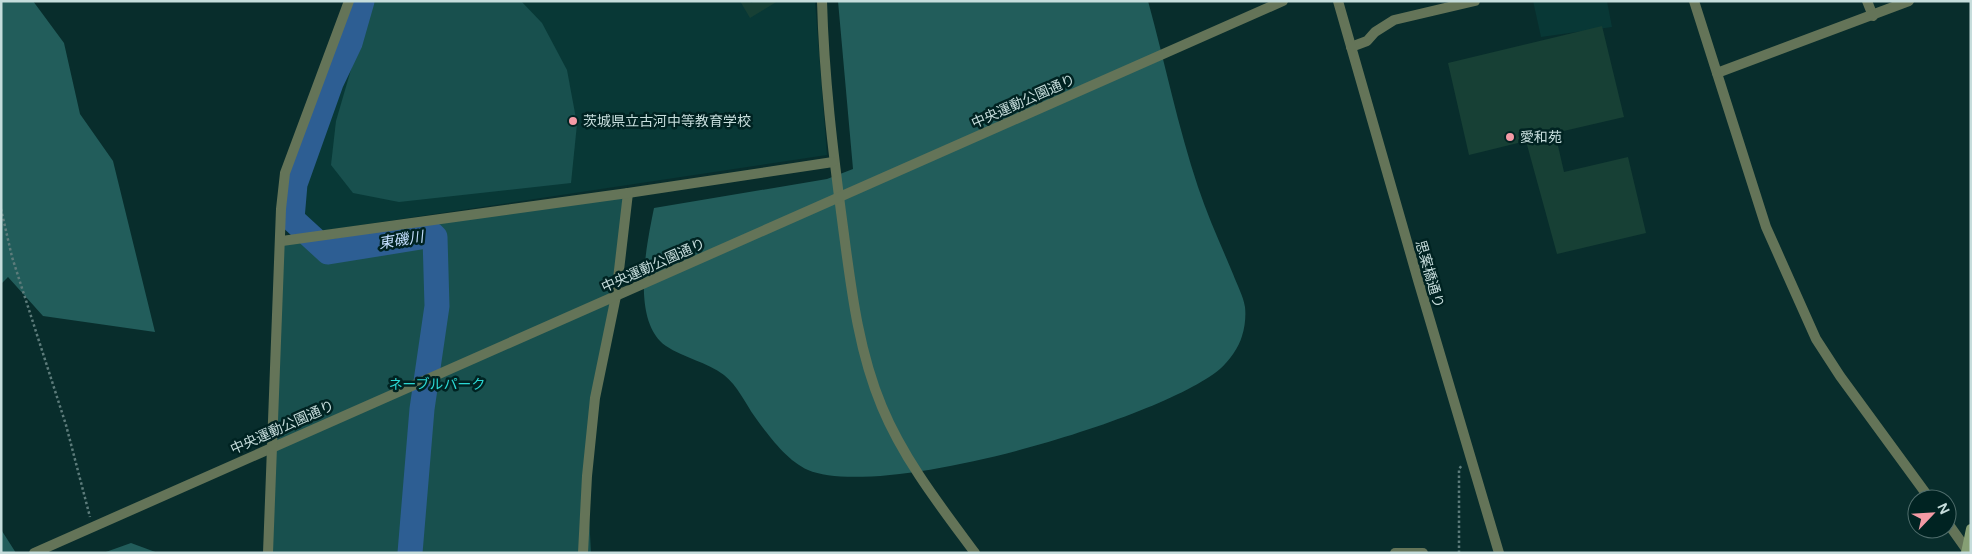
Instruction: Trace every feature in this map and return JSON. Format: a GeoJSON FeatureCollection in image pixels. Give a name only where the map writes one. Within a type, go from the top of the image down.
{"type":"FeatureCollection","features":[{"type":"Feature","properties":{"kind":"main road"},"geometry":{"type":"LineString","coordinates":[[1965,552],[1971,529]]}},
{"type":"Feature","properties":{"kind":"street"},"geometry":{"type":"LineString","coordinates":[[268,553],[282,241],[281,209],[285,173],[349,1]]}},
{"type":"Feature","properties":{"kind":"street"},"geometry":{"type":"LineString","coordinates":[[822,1],[833,162],[858,326],[868,369],[882,408],[906,452],[938,504],[976,553]]}},
{"type":"Feature","properties":{"kind":"street","name":"中央運動公園通り"},"geometry":{"type":"LineString","coordinates":[[34,553],[1283,1]]}},
{"type":"Feature","properties":{"kind":"street","name":"思案橋通り"},"geometry":{"type":"LineString","coordinates":[[1338,1],[1499,553]]}},
{"type":"Feature","properties":{"kind":"street"},"geometry":{"type":"LineString","coordinates":[[1351,47],[1367,41],[1375,32],[1394,20],[1476,1]]}},
{"type":"Feature","properties":{"kind":"street"},"geometry":{"type":"LineString","coordinates":[[1694,1],[1766,228],[1816,338],[1840,376],[1923,489]]}},
{"type":"Feature","properties":{"kind":"street"},"geometry":{"type":"LineString","coordinates":[[1867,1],[1872,16]]}},
{"type":"Feature","properties":{"kind":"street"},"geometry":{"type":"LineString","coordinates":[[1717,73],[1909,1]]}},
{"type":"Feature","properties":{"kind":"street"},"geometry":{"type":"LineString","coordinates":[[282,241],[628,193],[833,162]]}},
{"type":"Feature","properties":{"kind":"street"},"geometry":{"type":"LineString","coordinates":[[583,553],[594,398],[616,296],[628,193]]}},
{"type":"Feature","properties":{"kind":"street"},"geometry":{"type":"LineString","coordinates":[[1957,539],[1965,552]]}},
{"type":"Feature","properties":{"kind":"street"},"geometry":{"type":"LineString","coordinates":[[1395,553],[1424,553]]}},
{"type":"Feature","properties":{"kind":"path"},"geometry":{"type":"LineString","coordinates":[[1,209],[12,258],[66,425],[93,526]]}},
{"type":"Feature","properties":{"kind":"path"},"geometry":{"type":"LineString","coordinates":[[1459,553],[1459,469],[1470,453]]}},
{"type":"Feature","properties":{"kind":"shaded area"},"geometry":{"type":"Polygon","coordinates":[[[1,1],[33,1],[64,43],[80,114],[113,161],[155,332],[43,316],[8,277],[1,284],[1,1]]]}},
{"type":"Feature","properties":{"kind":"shaded area","name":"茨城県立古河中等教育学校"},"geometry":{"type":"Polygon","coordinates":[[[366,1],[815,1],[827,155],[308,233],[297,223],[300,178],[333,88],[355,41],[366,1]]]}},
{"type":"Feature","properties":{"kind":"shaded area"},"geometry":{"type":"Polygon","coordinates":[[[838,1],[1148,1],[1198,187],[1245,307],[1245,325],[1241,340],[1223,366],[1188,389],[1140,411],[1082,432],[954,465],[895,474],[844,477],[808,470],[800,466],[778,447],[729,379],[710,367],[666,346],[655,334],[648,319],[645,301],[645,260],[654,208],[827,179],[853,169],[838,1]]]}},
{"type":"Feature","properties":{"kind":"shaded area"},"geometry":{"type":"Polygon","coordinates":[[[1533,1],[1607,1],[1612,27],[1541,37],[1533,1]]]}},
{"type":"Feature","properties":{"kind":"shaded area"},"geometry":{"type":"Polygon","coordinates":[[[1,529],[2,531],[16,553],[1,553],[1,529]]]}},
{"type":"Feature","properties":{"kind":"shaded area"},"geometry":{"type":"Polygon","coordinates":[[[131,543],[158,553],[103,553],[131,543]]]}},
{"type":"Feature","properties":{"kind":"green space"},"geometry":{"type":"Polygon","coordinates":[[[371,1],[521,1],[542,23],[567,70],[577,124],[571,183],[399,202],[353,193],[331,165],[336,121],[371,1]]]}},
{"type":"Feature","properties":{"kind":"green space","name":"ネーブルパーク"},"geometry":{"type":"Polygon","coordinates":[[[628,193],[587,476],[591,553],[268,553],[282,241],[628,193]]]}},
{"type":"Feature","properties":{"kind":"building"},"geometry":{"type":"Polygon","coordinates":[[[740,1],[750,1],[751,3],[755,1],[778,1],[750,18],[740,1]]]}},
{"type":"Feature","properties":{"kind":"building","name":"愛和苑"},"geometry":{"type":"Polygon","coordinates":[[[1602,26],[1624,117],[1555,133],[1564,172],[1628,157],[1646,233],[1557,254],[1526,141],[1469,155],[1448,63],[1602,26]]]}},
{"type":"Feature","properties":{"kind":"waterway","name":"東磯川"},"geometry":{"type":"LineString","coordinates":[[362,1],[350,43],[331,83],[295,184],[292,219],[328,252],[433,235],[435,237],[437,306],[422,409],[410,553]]}},
{"type":"Feature","properties":{"kind":"place","name":"茨城県立古河中等教育学校"},"geometry":{"type":"Point","coordinates":[573,121]}},
{"type":"Feature","properties":{"kind":"place","name":"愛和苑"},"geometry":{"type":"Point","coordinates":[1510,137]}}]}
